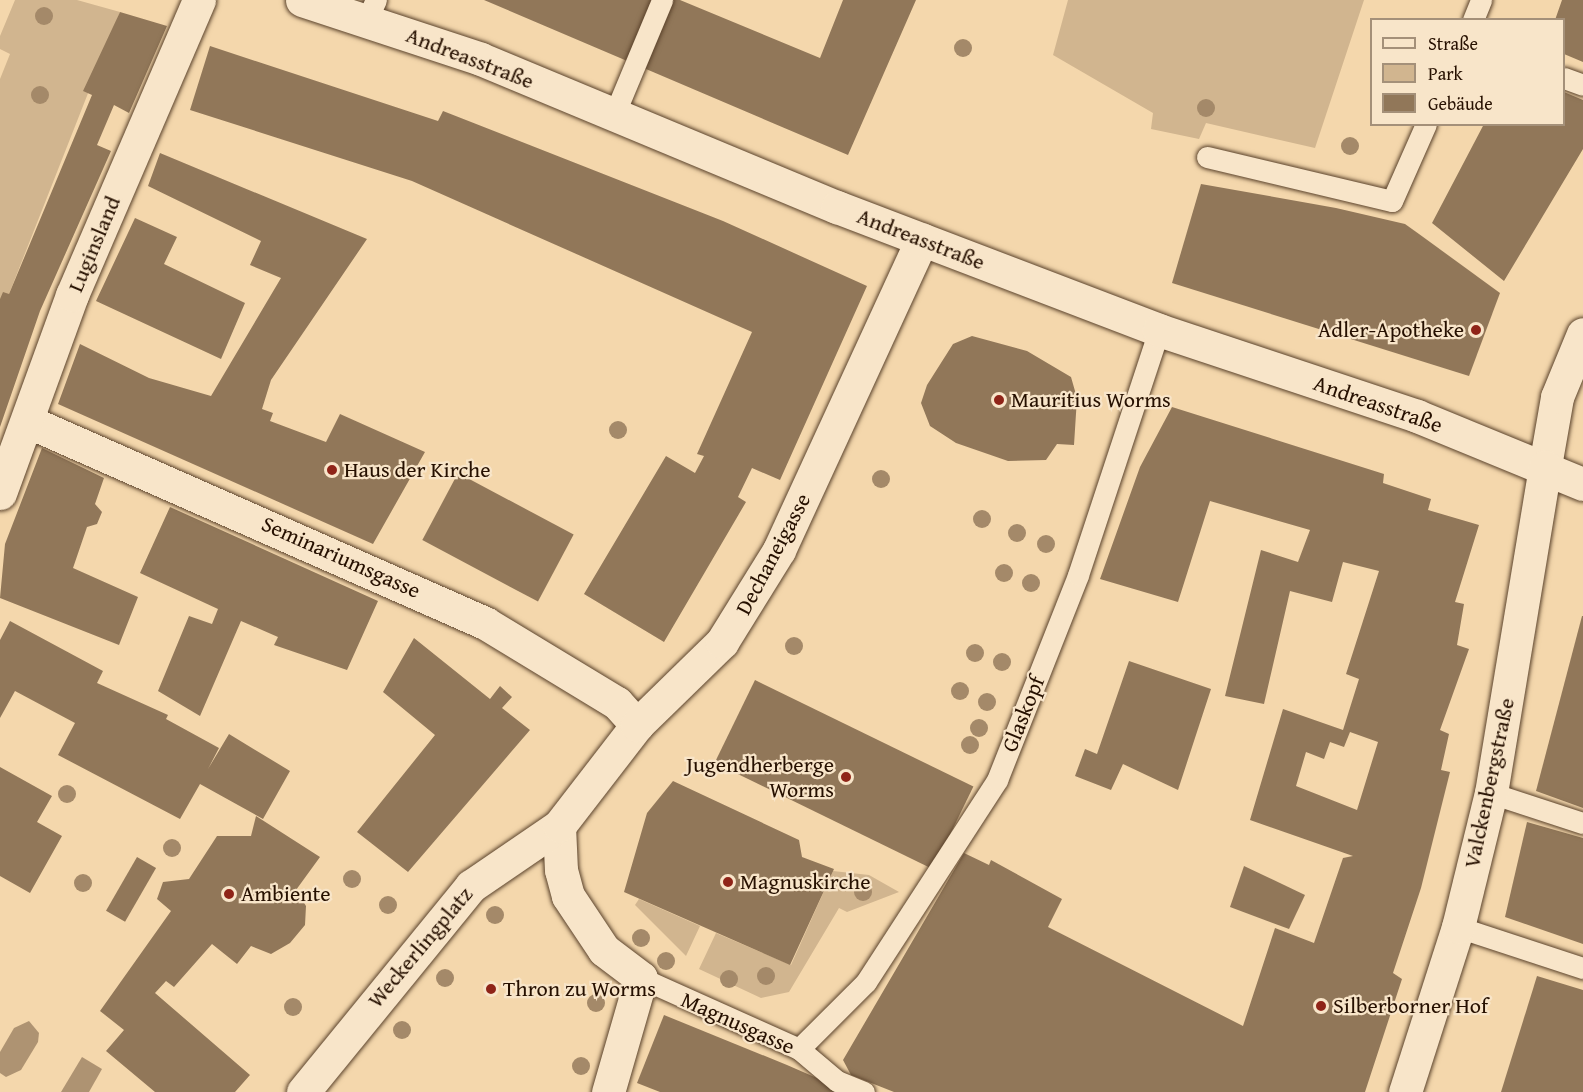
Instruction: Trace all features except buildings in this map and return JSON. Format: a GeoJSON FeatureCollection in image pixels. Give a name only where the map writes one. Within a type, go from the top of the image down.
{"type":"FeatureCollection","features":[{"type":"Feature","properties":{"kind":"street","name":"Luginsland"},"geometry":{"type":"LineString","coordinates":[[0,493],[72,295],[199,0]]}},
{"type":"Feature","properties":{"kind":"street","name":"Andreasstraße"},"geometry":{"type":"LineString","coordinates":[[302,0],[371,10],[614,115],[922,239],[1159,330],[1417,416],[1545,466],[1583,484]]}},
{"type":"Feature","properties":{"kind":"street","name":"Dechaneigasse"},"geometry":{"type":"LineString","coordinates":[[559,826],[637,726],[705,663],[748,606],[779,550],[922,239]]}},
{"type":"Feature","properties":{"kind":"street","name":"Valckenbergstraße"},"geometry":{"type":"LineString","coordinates":[[1405,1092],[1458,927],[1491,793],[1557,397],[1583,334]]}},
{"type":"Feature","properties":{"kind":"street","name":"Seminariumsgasse"},"geometry":{"type":"LineString","coordinates":[[27,421],[485,623],[617,703],[637,726]]}},
{"type":"Feature","properties":{"kind":"street","name":"Magnusgasse"},"geometry":{"type":"LineString","coordinates":[[559,826],[561,870],[568,896],[604,950],[641,978]]}},
{"type":"Feature","properties":{"kind":"street","name":"Weckerlingplatz"},"geometry":{"type":"LineString","coordinates":[[303,1092],[471,886],[559,826]]}},
{"type":"Feature","properties":{"kind":"street"},"geometry":{"type":"LineString","coordinates":[[608,1092],[641,978]]}},
{"type":"Feature","properties":{"kind":"lane"},"geometry":{"type":"LineString","coordinates":[[614,115],[662,0]]}},
{"type":"Feature","properties":{"kind":"lane"},"geometry":{"type":"LineString","coordinates":[[1474,18],[1481,0]]}},
{"type":"Feature","properties":{"kind":"lane"},"geometry":{"type":"LineString","coordinates":[[1565,79],[1583,85]]}},
{"type":"Feature","properties":{"kind":"lane"},"geometry":{"type":"LineString","coordinates":[[1208,157],[1392,201],[1425,126]]}},
{"type":"Feature","properties":{"kind":"lane","name":"Glaskopf"},"geometry":{"type":"LineString","coordinates":[[799,1049],[866,982],[997,780],[1074,585],[1159,330]]}},
{"type":"Feature","properties":{"kind":"lane"},"geometry":{"type":"LineString","coordinates":[[1491,793],[1583,823]]}},
{"type":"Feature","properties":{"kind":"lane"},"geometry":{"type":"LineString","coordinates":[[1458,927],[1583,968]]}},
{"type":"Feature","properties":{"kind":"lane","name":"Magnusgasse"},"geometry":{"type":"LineString","coordinates":[[641,978],[799,1049],[837,1081],[864,1092]]}},
{"type":"Feature","properties":{"kind":"green space"},"geometry":{"type":"Polygon","coordinates":[[[15,0],[77,0],[120,12],[9,294],[0,299],[0,79],[10,54],[0,49],[0,36],[15,0]]]}},
{"type":"Feature","properties":{"kind":"green space"},"geometry":{"type":"Polygon","coordinates":[[[1068,0],[1364,0],[1315,148],[1206,123],[1199,139],[1151,129],[1153,113],[1053,55],[1068,0]]]}},
{"type":"Feature","properties":{"kind":"green space"},"geometry":{"type":"Polygon","coordinates":[[[833,871],[869,875],[899,892],[847,912],[839,908],[789,992],[761,998],[699,969],[716,933],[791,965],[833,871]]]}},
{"type":"Feature","properties":{"kind":"green space"},"geometry":{"type":"Polygon","coordinates":[[[639,899],[700,926],[686,956],[635,905],[639,899]]]}},
{"type":"Feature","properties":{"kind":"shaded area"},"geometry":{"type":"Polygon","coordinates":[[[29,1021],[39,1033],[38,1042],[21,1070],[6,1077],[0,1073],[0,1052],[14,1028],[29,1021]]]}},
{"type":"Feature","properties":{"kind":"shaded area"},"geometry":{"type":"Polygon","coordinates":[[[82,1057],[102,1069],[89,1092],[61,1092],[82,1057]]]}},
{"type":"Feature","properties":{"kind":"place","name":"Adler-Apotheke"},"geometry":{"type":"Point","coordinates":[1476,330]}},
{"type":"Feature","properties":{"kind":"place","name":"Mauritius Worms"},"geometry":{"type":"Point","coordinates":[999,400]}},
{"type":"Feature","properties":{"kind":"place","name":"Haus der Kirche"},"geometry":{"type":"Point","coordinates":[332,470]}},
{"type":"Feature","properties":{"kind":"place","name":"Jugendherberge Worms"},"geometry":{"type":"Point","coordinates":[846,777]}},
{"type":"Feature","properties":{"kind":"place","name":"Magnuskirche"},"geometry":{"type":"Point","coordinates":[728,882]}},
{"type":"Feature","properties":{"kind":"place","name":"Ambiente"},"geometry":{"type":"Point","coordinates":[229,894]}},
{"type":"Feature","properties":{"kind":"place","name":"Thron zu Worms"},"geometry":{"type":"Point","coordinates":[491,989]}},
{"type":"Feature","properties":{"kind":"place","name":"Silberborner Hof"},"geometry":{"type":"Point","coordinates":[1321,1006]}}]}
